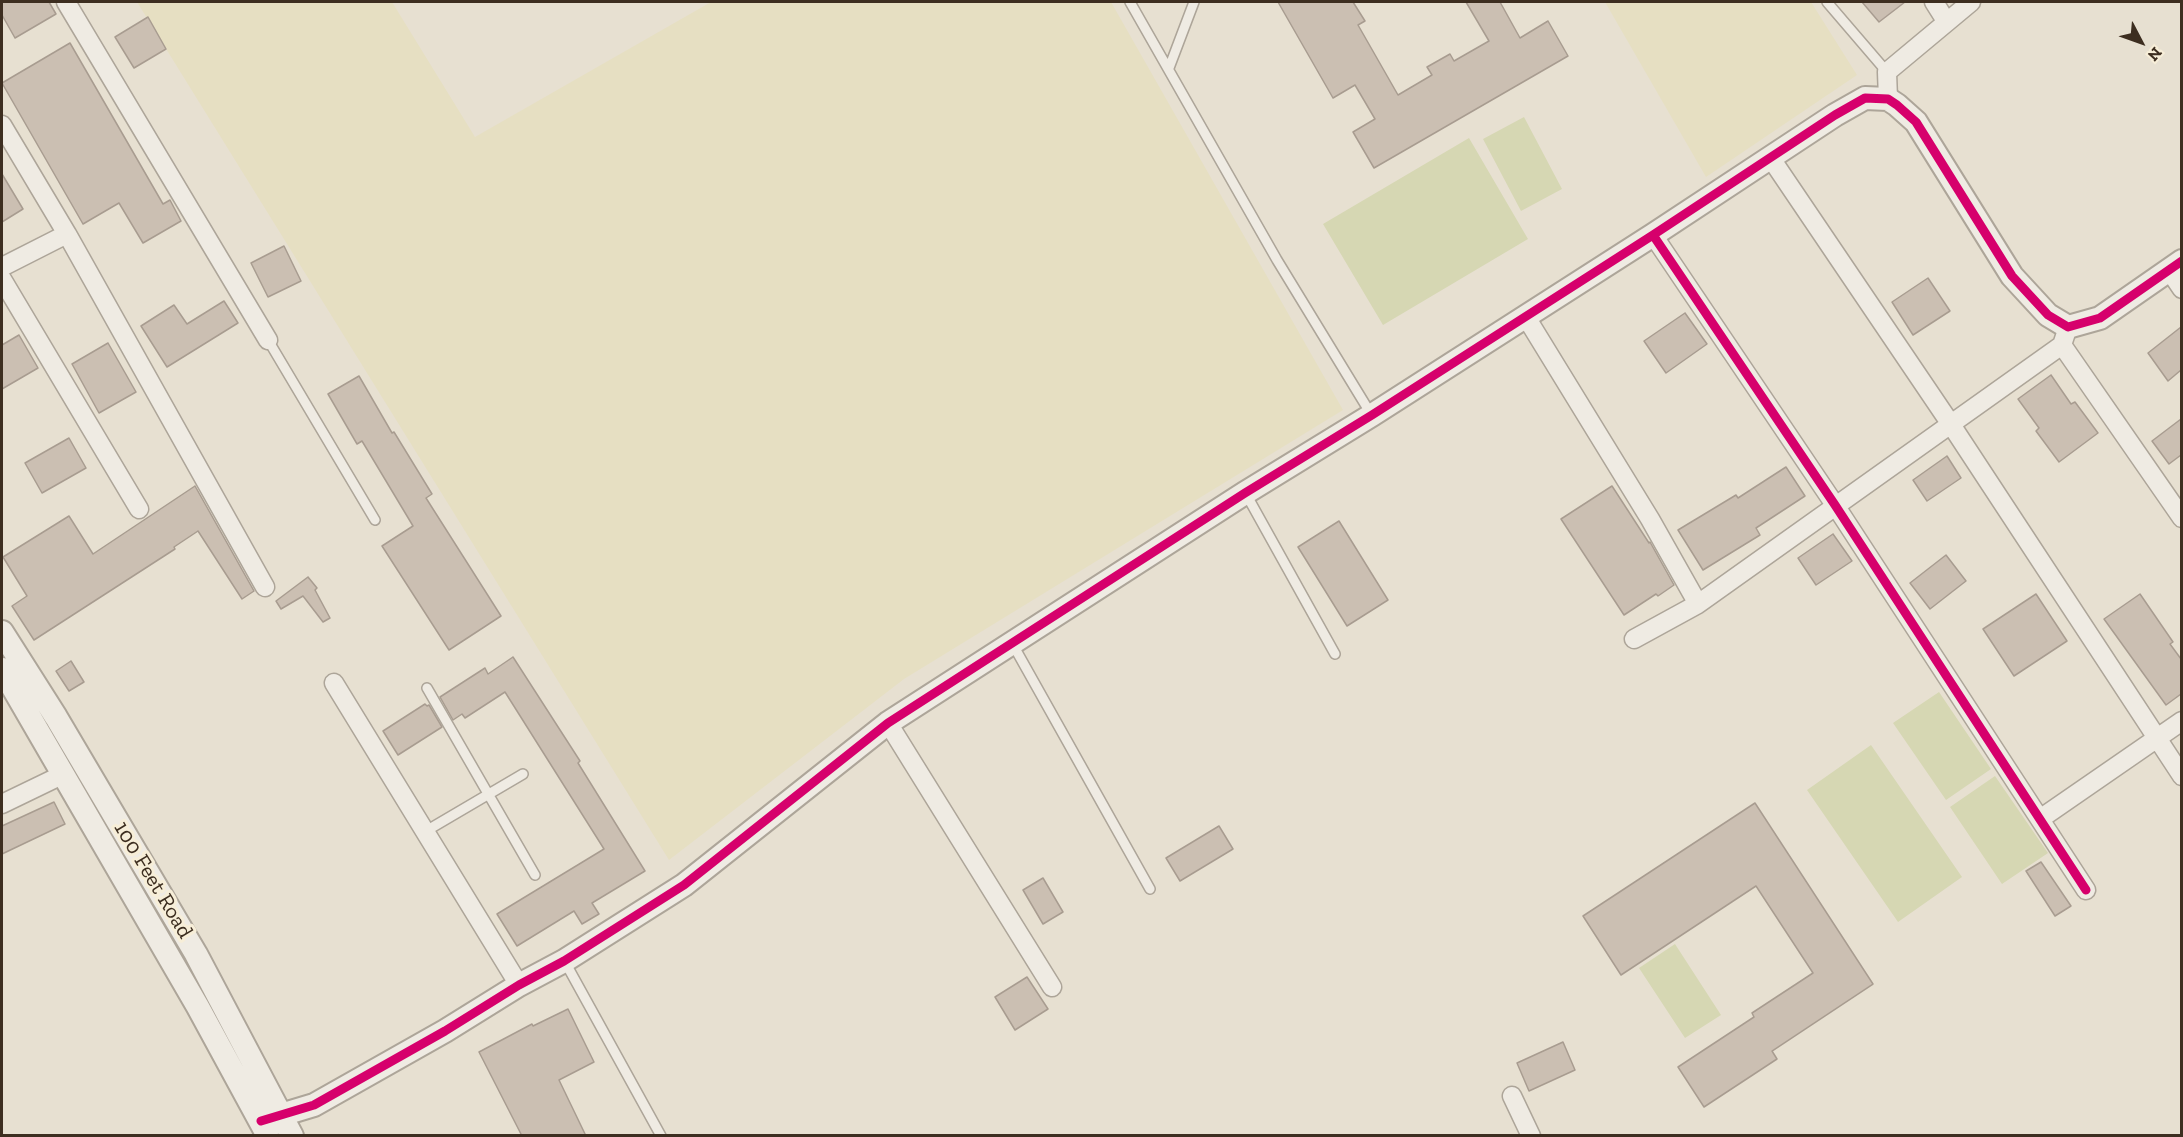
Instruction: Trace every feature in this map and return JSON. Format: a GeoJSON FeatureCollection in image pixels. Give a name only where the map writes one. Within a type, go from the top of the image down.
{"type":"FeatureCollection","features":[{"type":"Feature","properties":{"kind":"street"},"geometry":{"type":"LineString","coordinates":[[66,2],[268,340]]}},
{"type":"Feature","properties":{"kind":"street"},"geometry":{"type":"LineString","coordinates":[[1934,2],[1946,21]]}},
{"type":"Feature","properties":{"kind":"street"},"geometry":{"type":"LineString","coordinates":[[1888,99],[1887,72],[1971,2]]}},
{"type":"Feature","properties":{"kind":"street"},"geometry":{"type":"LineString","coordinates":[[276,1127],[564,961],[686,883],[888,723],[1245,493],[1372,415],[1653,235],[1835,115],[1865,98],[1888,99],[1916,122],[2012,276],[2065,336],[2181,518]]}},
{"type":"Feature","properties":{"kind":"street"},"geometry":{"type":"LineString","coordinates":[[2,125],[67,234],[265,587]]}},
{"type":"Feature","properties":{"kind":"street"},"geometry":{"type":"LineString","coordinates":[[1770,157],[1950,423],[2181,776]]}},
{"type":"Feature","properties":{"kind":"street"},"geometry":{"type":"LineString","coordinates":[[2,267],[67,234]]}},
{"type":"Feature","properties":{"kind":"street"},"geometry":{"type":"LineString","coordinates":[[1653,235],[1835,505],[2086,890]]}},
{"type":"Feature","properties":{"kind":"street"},"geometry":{"type":"LineString","coordinates":[[1634,639],[1698,603],[1950,423],[2065,336],[2177,273]]}},
{"type":"Feature","properties":{"kind":"street"},"geometry":{"type":"LineString","coordinates":[[2,279],[139,509]]}},
{"type":"Feature","properties":{"kind":"street"},"geometry":{"type":"LineString","coordinates":[[1526,316],[1650,519],[1698,603]]}},
{"type":"Feature","properties":{"kind":"street","name":"100 Feet Road"},"geometry":{"type":"LineString","coordinates":[[2,632],[56,717],[196,954],[276,1127]]}},
{"type":"Feature","properties":{"kind":"street","name":"100 Feet Road"},"geometry":{"type":"LineString","coordinates":[[2,669],[198,1007],[276,1127]]}},
{"type":"Feature","properties":{"kind":"street"},"geometry":{"type":"LineString","coordinates":[[334,683],[519,985]]}},
{"type":"Feature","properties":{"kind":"street"},"geometry":{"type":"LineString","coordinates":[[2040,819],[2181,721]]}},
{"type":"Feature","properties":{"kind":"street"},"geometry":{"type":"LineString","coordinates":[[888,723],[1052,987]]}},
{"type":"Feature","properties":{"kind":"street"},"geometry":{"type":"LineString","coordinates":[[2,804],[64,774]]}},
{"type":"Feature","properties":{"kind":"street"},"geometry":{"type":"LineString","coordinates":[[1512,1096],[1531,1136]]}},
{"type":"Feature","properties":{"kind":"lane"},"geometry":{"type":"LineString","coordinates":[[1130,2],[1277,260],[1372,415]]}},
{"type":"Feature","properties":{"kind":"lane"},"geometry":{"type":"LineString","coordinates":[[1168,68],[1194,2]]}},
{"type":"Feature","properties":{"kind":"lane"},"geometry":{"type":"LineString","coordinates":[[1827,2],[1887,72]]}},
{"type":"Feature","properties":{"kind":"lane"},"geometry":{"type":"LineString","coordinates":[[268,340],[375,520]]}},
{"type":"Feature","properties":{"kind":"lane"},"geometry":{"type":"LineString","coordinates":[[1245,493],[1335,654]]}},
{"type":"Feature","properties":{"kind":"lane"},"geometry":{"type":"LineString","coordinates":[[1012,643],[1150,889]]}},
{"type":"Feature","properties":{"kind":"lane"},"geometry":{"type":"LineString","coordinates":[[427,688],[535,875]]}},
{"type":"Feature","properties":{"kind":"lane"},"geometry":{"type":"LineString","coordinates":[[426,831],[523,774]]}},
{"type":"Feature","properties":{"kind":"lane"},"geometry":{"type":"LineString","coordinates":[[564,961],[661,1136]]}},
{"type":"Feature","properties":{"kind":"shaded area"},"geometry":{"type":"Polygon","coordinates":[[[137,2],[392,2],[475,137],[711,2],[1111,2],[1343,410],[904,679],[669,860],[137,2]]]}},
{"type":"Feature","properties":{"kind":"shaded area"},"geometry":{"type":"Polygon","coordinates":[[[1605,2],[1811,2],[1857,75],[1706,177],[1605,2]]]}},
{"type":"Feature","properties":{"kind":"green space"},"geometry":{"type":"Polygon","coordinates":[[[1524,117],[1562,189],[1521,211],[1483,139],[1524,117]]]}},
{"type":"Feature","properties":{"kind":"green space"},"geometry":{"type":"Polygon","coordinates":[[[1469,138],[1528,239],[1383,325],[1323,224],[1469,138]]]}},
{"type":"Feature","properties":{"kind":"green space"},"geometry":{"type":"Polygon","coordinates":[[[1939,692],[1991,769],[1946,800],[1893,723],[1939,692]]]}},
{"type":"Feature","properties":{"kind":"green space"},"geometry":{"type":"Polygon","coordinates":[[[1871,745],[1962,877],[1898,922],[1807,790],[1871,745]]]}},
{"type":"Feature","properties":{"kind":"green space"},"geometry":{"type":"Polygon","coordinates":[[[1995,776],[2048,853],[2002,884],[1950,807],[1995,776]]]}},
{"type":"Feature","properties":{"kind":"green space"},"geometry":{"type":"Polygon","coordinates":[[[1675,944],[1721,1015],[1685,1038],[1639,968],[1675,944]]]}},
{"type":"Feature","properties":{"kind":"building"},"geometry":{"type":"Polygon","coordinates":[[[2,2],[49,2],[56,14],[15,38],[2,15],[2,2]]]}},
{"type":"Feature","properties":{"kind":"building"},"geometry":{"type":"Polygon","coordinates":[[[1278,2],[1353,2],[1365,21],[1358,25],[1398,95],[1432,75],[1427,67],[1450,54],[1454,61],[1489,41],[1466,2],[1500,2],[1520,38],[1548,21],[1568,56],[1374,168],[1353,132],[1375,119],[1355,85],[1333,98],[1278,2]]]}},
{"type":"Feature","properties":{"kind":"building"},"geometry":{"type":"Polygon","coordinates":[[[1862,2],[1905,2],[1879,22],[1862,2]]]}},
{"type":"Feature","properties":{"kind":"building"},"geometry":{"type":"Polygon","coordinates":[[[148,17],[166,49],[134,68],[115,37],[148,17]]]}},
{"type":"Feature","properties":{"kind":"building"},"geometry":{"type":"Polygon","coordinates":[[[70,43],[163,204],[170,200],[181,221],[143,243],[119,203],[83,224],[2,83],[70,43]]]}},
{"type":"Feature","properties":{"kind":"building"},"geometry":{"type":"Polygon","coordinates":[[[2,174],[23,209],[2,222],[2,174]]]}},
{"type":"Feature","properties":{"kind":"building"},"geometry":{"type":"Polygon","coordinates":[[[284,246],[301,281],[268,297],[251,263],[284,246]]]}},
{"type":"Feature","properties":{"kind":"building"},"geometry":{"type":"Polygon","coordinates":[[[1928,278],[1950,311],[1913,335],[1892,302],[1928,278]]]}},
{"type":"Feature","properties":{"kind":"building"},"geometry":{"type":"Polygon","coordinates":[[[224,301],[238,323],[167,367],[141,326],[174,305],[187,324],[224,301]]]}},
{"type":"Feature","properties":{"kind":"building"},"geometry":{"type":"Polygon","coordinates":[[[1685,313],[1707,344],[1666,373],[1644,341],[1685,313]]]}},
{"type":"Feature","properties":{"kind":"building"},"geometry":{"type":"Polygon","coordinates":[[[2181,327],[2181,370],[2168,381],[2148,353],[2181,327]]]}},
{"type":"Feature","properties":{"kind":"building"},"geometry":{"type":"Polygon","coordinates":[[[19,335],[38,368],[2,389],[2,345],[19,335]]]}},
{"type":"Feature","properties":{"kind":"building"},"geometry":{"type":"Polygon","coordinates":[[[108,343],[136,392],[99,413],[72,364],[108,343]]]}},
{"type":"Feature","properties":{"kind":"building"},"geometry":{"type":"Polygon","coordinates":[[[2051,375],[2071,404],[2075,402],[2098,433],[2059,462],[2036,431],[2039,428],[2018,399],[2051,375]]]}},
{"type":"Feature","properties":{"kind":"building"},"geometry":{"type":"Polygon","coordinates":[[[359,376],[392,433],[394,432],[432,494],[426,498],[501,616],[449,650],[382,546],[413,526],[362,441],[357,444],[328,394],[359,376]]]}},
{"type":"Feature","properties":{"kind":"building"},"geometry":{"type":"Polygon","coordinates":[[[2181,419],[2181,455],[2169,464],[2152,441],[2181,419]]]}},
{"type":"Feature","properties":{"kind":"building"},"geometry":{"type":"Polygon","coordinates":[[[69,438],[86,468],[42,493],[25,463],[69,438]]]}},
{"type":"Feature","properties":{"kind":"building"},"geometry":{"type":"Polygon","coordinates":[[[1947,456],[1961,478],[1927,501],[1913,480],[1947,456]]]}},
{"type":"Feature","properties":{"kind":"building"},"geometry":{"type":"Polygon","coordinates":[[[1786,467],[1805,496],[1756,528],[1760,535],[1703,570],[1678,530],[1736,495],[1738,498],[1786,467]]]}},
{"type":"Feature","properties":{"kind":"building"},"geometry":{"type":"Polygon","coordinates":[[[195,486],[254,591],[242,599],[198,531],[174,547],[175,549],[34,640],[12,606],[27,596],[3,557],[69,516],[93,554],[195,486]]]}},
{"type":"Feature","properties":{"kind":"building"},"geometry":{"type":"Polygon","coordinates":[[[1612,486],[1650,542],[1674,585],[1624,615],[1561,519],[1612,486]]]}},
{"type":"Feature","properties":{"kind":"building"},"geometry":{"type":"Polygon","coordinates":[[[1339,521],[1388,600],[1347,626],[1298,547],[1339,521]]]}},
{"type":"Feature","properties":{"kind":"building"},"geometry":{"type":"Polygon","coordinates":[[[1833,534],[1852,561],[1816,585],[1798,558],[1833,534]]]}},
{"type":"Feature","properties":{"kind":"building"},"geometry":{"type":"Polygon","coordinates":[[[1946,555],[1966,581],[1930,609],[1910,583],[1946,555]]]}},
{"type":"Feature","properties":{"kind":"building"},"geometry":{"type":"Polygon","coordinates":[[[308,577],[317,588],[315,590],[330,618],[323,622],[303,596],[281,609],[276,601],[308,577]]]}},
{"type":"Feature","properties":{"kind":"building"},"geometry":{"type":"Polygon","coordinates":[[[2036,594],[2067,641],[2014,676],[1983,629],[2036,594]]]}},
{"type":"Feature","properties":{"kind":"building"},"geometry":{"type":"Polygon","coordinates":[[[2140,594],[2173,642],[2170,644],[2181,659],[2181,694],[2166,705],[2104,619],[2140,594]]]}},
{"type":"Feature","properties":{"kind":"building"},"geometry":{"type":"Polygon","coordinates":[[[513,657],[580,761],[578,763],[645,871],[592,903],[599,914],[582,924],[574,911],[517,946],[497,914],[604,849],[505,692],[465,718],[462,714],[453,720],[440,697],[485,668],[488,674],[513,657]]]}},
{"type":"Feature","properties":{"kind":"building"},"geometry":{"type":"Polygon","coordinates":[[[71,661],[84,682],[69,691],[56,671],[71,661]]]}},
{"type":"Feature","properties":{"kind":"building"},"geometry":{"type":"Polygon","coordinates":[[[425,704],[429,705],[442,727],[398,755],[383,731],[425,704]]]}},
{"type":"Feature","properties":{"kind":"building"},"geometry":{"type":"Polygon","coordinates":[[[54,802],[65,824],[2,854],[2,826],[54,802]]]}},
{"type":"Feature","properties":{"kind":"building"},"geometry":{"type":"Polygon","coordinates":[[[1755,803],[1873,984],[1772,1051],[1777,1059],[1704,1107],[1678,1067],[1754,1017],[1752,1013],[1813,973],[1756,886],[1621,975],[1583,916],[1755,803]]]}},
{"type":"Feature","properties":{"kind":"building"},"geometry":{"type":"Polygon","coordinates":[[[1219,826],[1233,849],[1180,881],[1166,858],[1219,826]]]}},
{"type":"Feature","properties":{"kind":"building"},"geometry":{"type":"Polygon","coordinates":[[[2041,862],[2071,906],[2055,916],[2026,871],[2041,862]]]}},
{"type":"Feature","properties":{"kind":"building"},"geometry":{"type":"Polygon","coordinates":[[[1043,878],[1063,912],[1043,924],[1023,890],[1043,878]]]}},
{"type":"Feature","properties":{"kind":"building"},"geometry":{"type":"Polygon","coordinates":[[[1027,977],[1048,1009],[1015,1030],[995,997],[1027,977]]]}},
{"type":"Feature","properties":{"kind":"building"},"geometry":{"type":"Polygon","coordinates":[[[568,1009],[594,1062],[559,1080],[586,1136],[522,1136],[479,1052],[532,1024],[533,1026],[568,1009]]]}},
{"type":"Feature","properties":{"kind":"building"},"geometry":{"type":"Polygon","coordinates":[[[1563,1042],[1575,1070],[1529,1091],[1517,1063],[1563,1042]]]}},
{"type":"Feature","properties":{"kind":"cycle path"},"geometry":{"type":"LineString","coordinates":[[261,1121],[314,1105],[564,961],[684,885],[888,723],[1245,493],[1372,415],[1653,235],[1835,115],[1865,98],[1888,99],[1916,122],[2012,276],[2048,315],[2068,327],[2100,318],[2182,261]]}},
{"type":"Feature","properties":{"kind":"cycle path"},"geometry":{"type":"LineString","coordinates":[[1653,235],[1835,505],[2086,890]]}}]}
